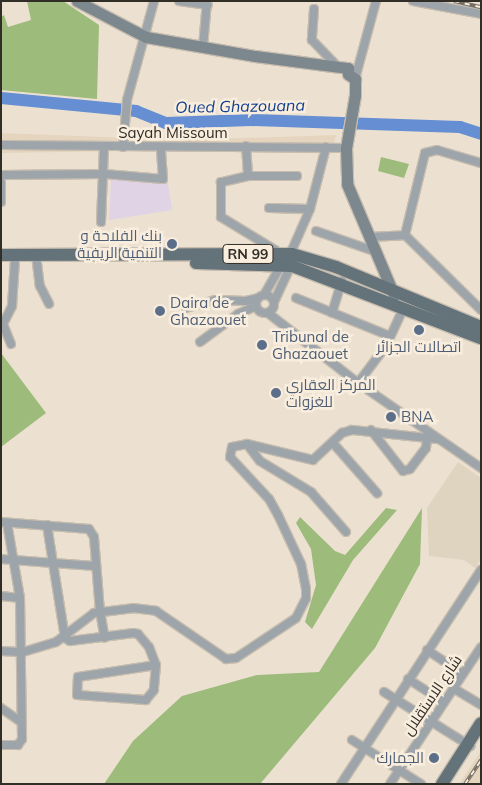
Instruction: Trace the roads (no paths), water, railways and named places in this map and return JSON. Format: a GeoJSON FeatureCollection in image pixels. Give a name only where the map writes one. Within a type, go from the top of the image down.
{"type":"FeatureCollection","features":[{"type":"Feature","properties":{"kind":"main road"},"geometry":{"type":"LineString","coordinates":[[77,1],[146,36],[203,47],[348,68],[348,74],[354,79],[355,95],[346,142],[350,195],[377,252],[391,295]]}},
{"type":"Feature","properties":{"kind":"main road","name":"RN 99"},"geometry":{"type":"LineString","coordinates":[[1,255],[36,258],[222,259],[288,257],[481,327]]}},
{"type":"Feature","properties":{"kind":"main road","name":"RN 99"},"geometry":{"type":"LineString","coordinates":[[1,261],[36,258]]}},
{"type":"Feature","properties":{"kind":"main road","name":"RN 99"},"geometry":{"type":"LineString","coordinates":[[391,295],[481,338]]}},
{"type":"Feature","properties":{"kind":"main road"},"geometry":{"type":"LineString","coordinates":[[448,784],[481,723]]}},
{"type":"Feature","properties":{"kind":"main road"},"geometry":{"type":"LineString","coordinates":[[442,784],[481,734]]}},
{"type":"Feature","properties":{"kind":"street"},"geometry":{"type":"LineString","coordinates":[[123,147],[127,100],[154,1]]}},
{"type":"Feature","properties":{"kind":"street"},"geometry":{"type":"LineString","coordinates":[[179,1],[207,3],[203,47]]}},
{"type":"Feature","properties":{"kind":"street"},"geometry":{"type":"LineString","coordinates":[[354,79],[376,1]]}},
{"type":"Feature","properties":{"kind":"street"},"geometry":{"type":"LineString","coordinates":[[413,1],[481,14]]}},
{"type":"Feature","properties":{"kind":"street"},"geometry":{"type":"LineString","coordinates":[[314,9],[312,40],[332,63],[348,68]]}},
{"type":"Feature","properties":{"kind":"street","name":"Sayah Missoum"},"geometry":{"type":"LineString","coordinates":[[1,145],[326,147],[346,142]]}},
{"type":"Feature","properties":{"kind":"street"},"geometry":{"type":"LineString","coordinates":[[246,146],[248,176]]}},
{"type":"Feature","properties":{"kind":"street"},"geometry":{"type":"LineString","coordinates":[[101,222],[105,174],[104,147]]}},
{"type":"Feature","properties":{"kind":"street"},"geometry":{"type":"LineString","coordinates":[[1,174],[105,174],[163,179],[161,147]]}},
{"type":"Feature","properties":{"kind":"street"},"geometry":{"type":"LineString","coordinates":[[268,313],[274,302],[288,257],[310,209],[326,147]]}},
{"type":"Feature","properties":{"kind":"street"},"geometry":{"type":"LineString","coordinates":[[405,234],[425,153],[437,150],[481,163]]}},
{"type":"Feature","properties":{"kind":"street"},"geometry":{"type":"LineString","coordinates":[[288,257],[221,216],[221,182],[248,176],[297,176]]}},
{"type":"Feature","properties":{"kind":"street"},"geometry":{"type":"LineString","coordinates":[[1,182],[1,202]]}},
{"type":"Feature","properties":{"kind":"street"},"geometry":{"type":"LineString","coordinates":[[269,208],[310,209]]}},
{"type":"Feature","properties":{"kind":"street"},"geometry":{"type":"LineString","coordinates":[[316,231],[377,252]]}},
{"type":"Feature","properties":{"kind":"street"},"geometry":{"type":"LineString","coordinates":[[370,237],[405,234],[481,310]]}},
{"type":"Feature","properties":{"kind":"street"},"geometry":{"type":"LineString","coordinates":[[200,342],[259,300],[288,257]]}},
{"type":"Feature","properties":{"kind":"street"},"geometry":{"type":"LineString","coordinates":[[36,258],[40,286],[49,304]]}},
{"type":"Feature","properties":{"kind":"street"},"geometry":{"type":"LineString","coordinates":[[11,344],[3,324],[12,306],[15,260]]}},
{"type":"Feature","properties":{"kind":"street"},"geometry":{"type":"LineString","coordinates":[[332,313],[344,278]]}},
{"type":"Feature","properties":{"kind":"street"},"geometry":{"type":"LineString","coordinates":[[358,383],[390,336],[391,295]]}},
{"type":"Feature","properties":{"kind":"street"},"geometry":{"type":"LineString","coordinates":[[296,298],[390,336]]}},
{"type":"Feature","properties":{"kind":"street"},"geometry":{"type":"LineString","coordinates":[[186,308],[215,300],[274,302]]}},
{"type":"Feature","properties":{"kind":"street"},"geometry":{"type":"LineString","coordinates":[[259,300],[260,312],[268,313],[358,383],[481,468]]}},
{"type":"Feature","properties":{"kind":"street"},"geometry":{"type":"LineString","coordinates":[[1,651],[23,652],[65,638],[78,623],[100,611],[133,608],[156,611],[226,660],[231,660],[296,618],[306,598],[304,574],[278,515],[269,500],[230,457],[232,447],[247,444],[313,460],[342,433],[352,430],[371,430],[438,439]]}},
{"type":"Feature","properties":{"kind":"street"},"geometry":{"type":"LineString","coordinates":[[371,430],[403,472],[410,469],[426,448],[427,438]]}},
{"type":"Feature","properties":{"kind":"street"},"geometry":{"type":"LineString","coordinates":[[333,443],[377,493]]}},
{"type":"Feature","properties":{"kind":"street"},"geometry":{"type":"LineString","coordinates":[[247,444],[260,461],[311,492],[346,532]]}},
{"type":"Feature","properties":{"kind":"street"},"geometry":{"type":"LineString","coordinates":[[1,745],[21,744],[23,652],[20,598],[4,522],[90,529],[94,537],[95,566],[105,638]]}},
{"type":"Feature","properties":{"kind":"street"},"geometry":{"type":"LineString","coordinates":[[46,525],[65,638]]}},
{"type":"Feature","properties":{"kind":"street"},"geometry":{"type":"LineString","coordinates":[[1,559],[95,566]]}},
{"type":"Feature","properties":{"kind":"street"},"geometry":{"type":"LineString","coordinates":[[341,784],[427,650],[477,583],[481,570]]}},
{"type":"Feature","properties":{"kind":"street"},"geometry":{"type":"LineString","coordinates":[[1,596],[20,598]]}},
{"type":"Feature","properties":{"kind":"street"},"geometry":{"type":"LineString","coordinates":[[65,638],[77,642],[138,634],[149,647],[156,666],[154,690],[146,700],[77,695],[78,677],[156,666]]}},
{"type":"Feature","properties":{"kind":"street","name":"شارع الاستقلال"},"geometry":{"type":"LineString","coordinates":[[390,784],[481,647]]}},
{"type":"Feature","properties":{"kind":"street"},"geometry":{"type":"LineString","coordinates":[[427,650],[463,674]]}},
{"type":"Feature","properties":{"kind":"street"},"geometry":{"type":"LineString","coordinates":[[408,679],[444,702]]}},
{"type":"Feature","properties":{"kind":"street"},"geometry":{"type":"LineString","coordinates":[[453,688],[481,705]]}},
{"type":"Feature","properties":{"kind":"street"},"geometry":{"type":"LineString","coordinates":[[384,692],[470,746]]}},
{"type":"Feature","properties":{"kind":"street"},"geometry":{"type":"LineString","coordinates":[[1,708],[21,722]]}},
{"type":"Feature","properties":{"kind":"street"},"geometry":{"type":"LineString","coordinates":[[352,740],[421,784]]}},
{"type":"Feature","properties":{"kind":"waterway","name":"Oued Ghazouana"},"geometry":{"type":"LineString","coordinates":[[1,98],[136,111],[166,123],[251,120],[460,127],[481,134]]}},
{"type":"Feature","properties":{"kind":"railway"},"geometry":{"type":"LineString","coordinates":[[454,1],[481,7]]}},
{"type":"Feature","properties":{"kind":"railway"},"geometry":{"type":"LineString","coordinates":[[465,784],[481,760]]}},
{"type":"Feature","properties":{"kind":"place","name":"بنك الفلاحة و التنمية الريفية"},"geometry":{"type":"Point","coordinates":[172,244]}},
{"type":"Feature","properties":{"kind":"place","name":"Daira de Ghazaouet"},"geometry":{"type":"Point","coordinates":[160,311]}},
{"type":"Feature","properties":{"kind":"place","name":"اتصالات الجزائر"},"geometry":{"type":"Point","coordinates":[419,330]}},
{"type":"Feature","properties":{"kind":"place","name":"Tribunal de Ghazaouet"},"geometry":{"type":"Point","coordinates":[262,345]}},
{"type":"Feature","properties":{"kind":"place","name":"المركز العقاري للغزوات"},"geometry":{"type":"Point","coordinates":[276,393]}},
{"type":"Feature","properties":{"kind":"place","name":"BNA"},"geometry":{"type":"Point","coordinates":[391,417]}},
{"type":"Feature","properties":{"kind":"place","name":"الجمارك"},"geometry":{"type":"Point","coordinates":[434,758]}}]}
